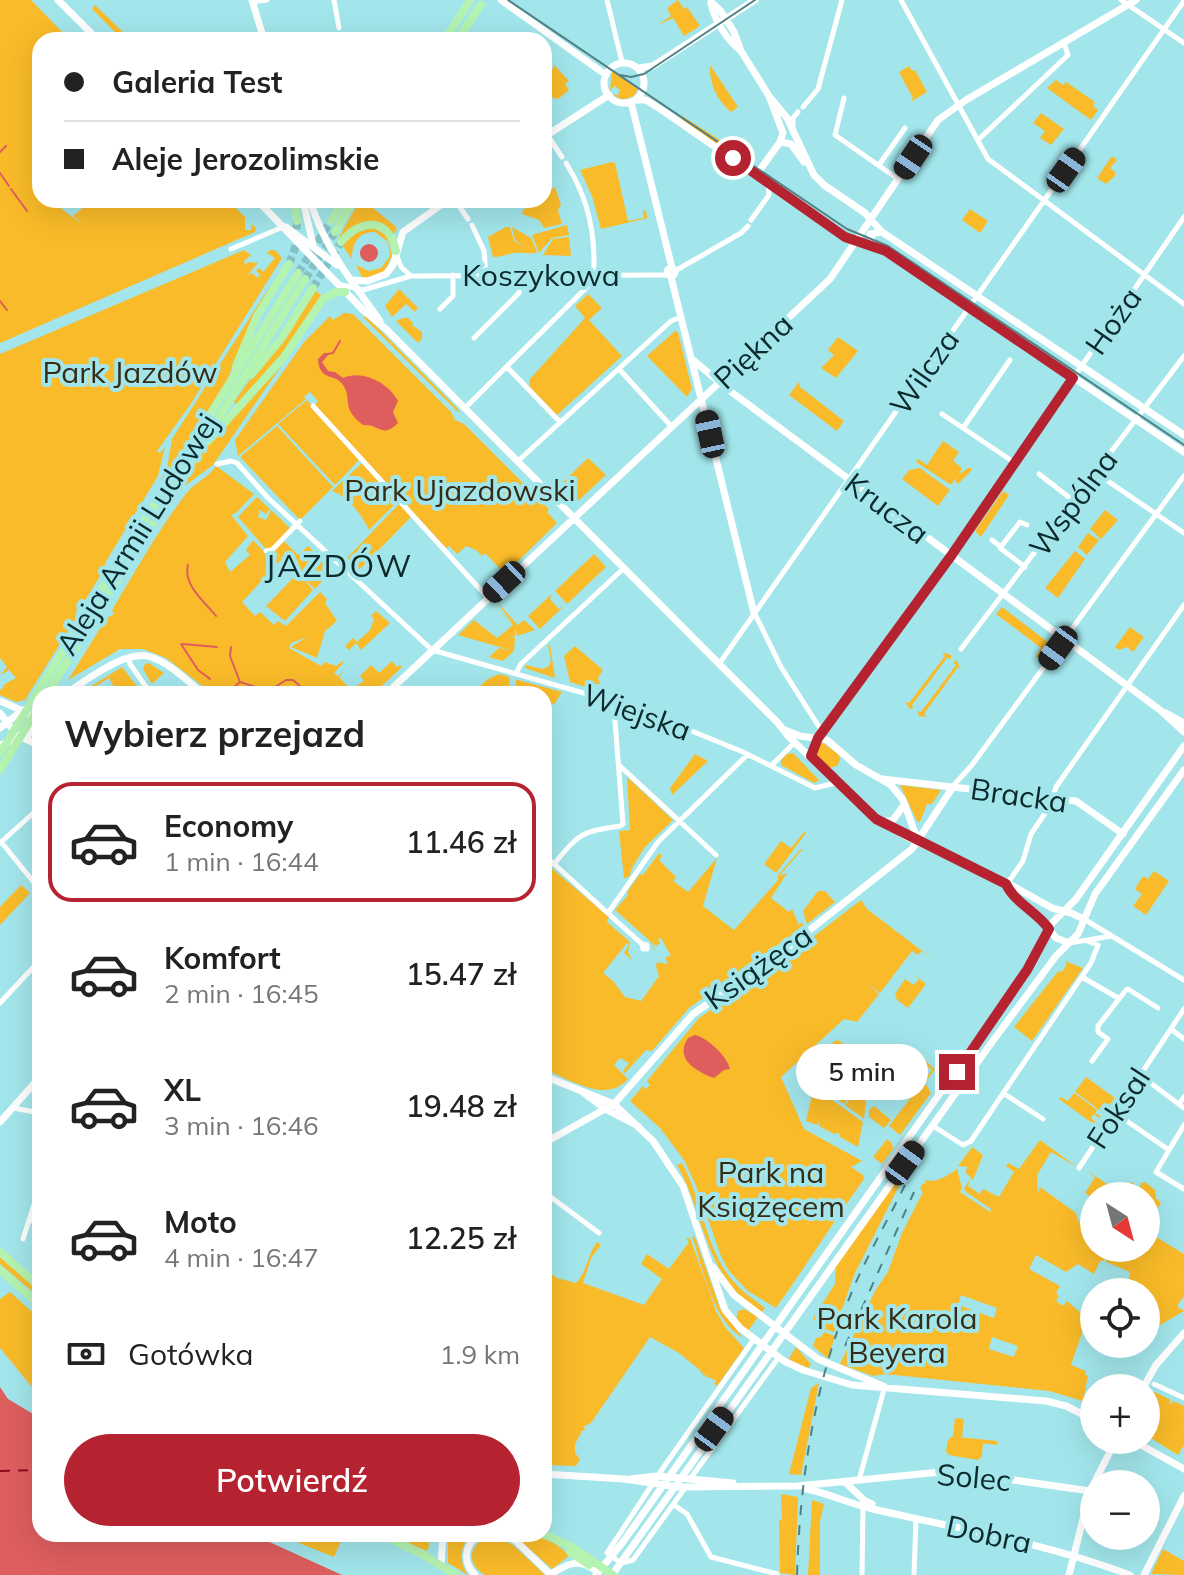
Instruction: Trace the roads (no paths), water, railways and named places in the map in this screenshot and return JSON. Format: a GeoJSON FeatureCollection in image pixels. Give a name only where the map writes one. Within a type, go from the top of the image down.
{"type":"FeatureCollection","features":[{"type":"Feature","properties":{"kind":"main road"},"geometry":{"type":"LineString","coordinates":[[450,32],[470,0]]}},
{"type":"Feature","properties":{"kind":"main road"},"geometry":{"type":"LineString","coordinates":[[462,32],[481,5]]}},
{"type":"Feature","properties":{"kind":"main road"},"geometry":{"type":"LineString","coordinates":[[296,208],[297,221]]}},
{"type":"Feature","properties":{"kind":"main road"},"geometry":{"type":"LineString","coordinates":[[331,221],[339,208]]}},
{"type":"Feature","properties":{"kind":"main road"},"geometry":{"type":"LineString","coordinates":[[335,232],[349,208]]}},
{"type":"Feature","properties":{"kind":"main road"},"geometry":{"type":"LineString","coordinates":[[341,242],[359,227],[377,225],[387,232],[396,251]]}},
{"type":"Feature","properties":{"kind":"main road"},"geometry":{"type":"LineString","coordinates":[[229,386],[257,316],[289,264]]}},
{"type":"Feature","properties":{"kind":"main road","name":"Aleja Armii Ludowej"},"geometry":{"type":"LineString","coordinates":[[43,686],[146,527],[229,401],[302,276],[229,386],[146,527],[52,686]]}},
{"type":"Feature","properties":{"kind":"main road"},"geometry":{"type":"LineString","coordinates":[[229,401],[278,343],[313,288]]}},
{"type":"Feature","properties":{"kind":"main road"},"geometry":{"type":"LineString","coordinates":[[198,449],[284,357],[323,299],[336,292],[345,292]]}},
{"type":"Feature","properties":{"kind":"main road","name":"Aleja Armii Ludowej"},"geometry":{"type":"LineString","coordinates":[[0,753],[32,703]]}},
{"type":"Feature","properties":{"kind":"main road"},"geometry":{"type":"LineString","coordinates":[[1,768],[32,718]]}},
{"type":"Feature","properties":{"kind":"main road"},"geometry":{"type":"LineString","coordinates":[[0,1252],[32,1280]]}},
{"type":"Feature","properties":{"kind":"main road"},"geometry":{"type":"LineString","coordinates":[[0,1270],[32,1298]]}},
{"type":"Feature","properties":{"kind":"main road"},"geometry":{"type":"LineString","coordinates":[[552,1539],[595,1569],[612,1575]]}},
{"type":"Feature","properties":{"kind":"main road"},"geometry":{"type":"LineString","coordinates":[[395,1542],[456,1575]]}},
{"type":"Feature","properties":{"kind":"street"},"geometry":{"type":"LineString","coordinates":[[58,0],[90,32]]}},
{"type":"Feature","properties":{"kind":"street"},"geometry":{"type":"LineString","coordinates":[[262,32],[252,1],[267,0]]}},
{"type":"Feature","properties":{"kind":"street"},"geometry":{"type":"LineString","coordinates":[[334,0],[339,28]]}},
{"type":"Feature","properties":{"kind":"street"},"geometry":{"type":"LineString","coordinates":[[501,0],[546,32]]}},
{"type":"Feature","properties":{"kind":"street"},"geometry":{"type":"LineString","coordinates":[[607,0],[622,62]]}},
{"type":"Feature","properties":{"kind":"street"},"geometry":{"type":"LineString","coordinates":[[638,68],[653,66],[755,0]]}},
{"type":"Feature","properties":{"kind":"street"},"geometry":{"type":"LineString","coordinates":[[793,129],[793,118],[818,89],[842,0]]}},
{"type":"Feature","properties":{"kind":"street"},"geometry":{"type":"LineString","coordinates":[[901,0],[991,161],[1184,304]]}},
{"type":"Feature","properties":{"kind":"street"},"geometry":{"type":"LineString","coordinates":[[870,220],[936,123],[958,105],[1064,43],[1124,2],[1136,0]]}},
{"type":"Feature","properties":{"kind":"street"},"geometry":{"type":"LineString","coordinates":[[710,1],[769,96],[783,127],[780,142],[757,174]]}},
{"type":"Feature","properties":{"kind":"street","name":"Wilcza"},"geometry":{"type":"LineString","coordinates":[[719,664],[1184,1]]}},
{"type":"Feature","properties":{"kind":"street"},"geometry":{"type":"LineString","coordinates":[[1124,2],[1184,43]]}},
{"type":"Feature","properties":{"kind":"street"},"geometry":{"type":"LineString","coordinates":[[552,36],[606,75]]}},
{"type":"Feature","properties":{"kind":"street"},"geometry":{"type":"LineString","coordinates":[[978,140],[1068,55],[1064,43]]}},
{"type":"Feature","properties":{"kind":"street"},"geometry":{"type":"LineString","coordinates":[[918,841],[895,789],[856,765],[822,737],[754,613],[681,317],[634,101],[643,85],[638,68],[632,63],[622,62],[612,66],[606,75],[609,95],[620,103],[634,101],[646,100],[856,242],[886,251],[1184,452]]}},
{"type":"Feature","properties":{"kind":"street"},"geometry":{"type":"LineString","coordinates":[[552,130],[609,95]]}},
{"type":"Feature","properties":{"kind":"street"},"geometry":{"type":"LineString","coordinates":[[769,96],[782,109],[793,129],[808,167]]}},
{"type":"Feature","properties":{"kind":"street"},"geometry":{"type":"LineString","coordinates":[[844,98],[835,135],[898,179]]}},
{"type":"Feature","properties":{"kind":"street"},"geometry":{"type":"LineString","coordinates":[[879,165],[905,128]]}},
{"type":"Feature","properties":{"kind":"street"},"geometry":{"type":"LineString","coordinates":[[780,142],[793,146],[819,181],[862,211],[882,232],[1184,435]]}},
{"type":"Feature","properties":{"kind":"street"},"geometry":{"type":"LineString","coordinates":[[465,408],[591,283],[591,222],[579,185],[552,144]]}},
{"type":"Feature","properties":{"kind":"street"},"geometry":{"type":"LineString","coordinates":[[768,183],[769,195],[778,192]]}},
{"type":"Feature","properties":{"kind":"street","name":"Koszykowa"},"geometry":{"type":"LineString","coordinates":[[357,290],[413,276],[671,273],[741,233],[769,195]]}},
{"type":"Feature","properties":{"kind":"street"},"geometry":{"type":"LineString","coordinates":[[265,208],[316,263],[386,329],[795,742],[879,821],[1052,908],[1084,919],[1184,980]]}},
{"type":"Feature","properties":{"kind":"street"},"geometry":{"type":"LineString","coordinates":[[305,208],[316,263]]}},
{"type":"Feature","properties":{"kind":"street"},"geometry":{"type":"LineString","coordinates":[[313,208],[342,270],[386,329]]}},
{"type":"Feature","properties":{"kind":"street"},"geometry":{"type":"LineString","coordinates":[[349,279],[363,282],[382,277],[393,265],[404,231],[437,208]]}},
{"type":"Feature","properties":{"kind":"street"},"geometry":{"type":"LineString","coordinates":[[460,208],[484,251],[486,275]]}},
{"type":"Feature","properties":{"kind":"street","name":"Hoża"},"geometry":{"type":"LineString","coordinates":[[822,737],[951,556],[1184,217]]}},
{"type":"Feature","properties":{"kind":"street","name":"Piękna"},"geometry":{"type":"LineString","coordinates":[[394,686],[830,279],[870,220]]}},
{"type":"Feature","properties":{"kind":"street"},"geometry":{"type":"LineString","coordinates":[[284,226],[342,270]]}},
{"type":"Feature","properties":{"kind":"street"},"geometry":{"type":"LineString","coordinates":[[231,249],[284,226]]}},
{"type":"Feature","properties":{"kind":"street"},"geometry":{"type":"LineString","coordinates":[[873,245],[870,234],[882,232]]}},
{"type":"Feature","properties":{"kind":"street"},"geometry":{"type":"LineString","coordinates":[[396,251],[400,265],[413,276]]}},
{"type":"Feature","properties":{"kind":"street"},"geometry":{"type":"LineString","coordinates":[[440,309],[453,295],[453,275]]}},
{"type":"Feature","properties":{"kind":"street"},"geometry":{"type":"LineString","coordinates":[[474,338],[520,292],[521,275]]}},
{"type":"Feature","properties":{"kind":"street"},"geometry":{"type":"LineString","coordinates":[[338,284],[357,290]]}},
{"type":"Feature","properties":{"kind":"street"},"geometry":{"type":"LineString","coordinates":[[363,299],[367,289]]}},
{"type":"Feature","properties":{"kind":"street"},"geometry":{"type":"LineString","coordinates":[[518,461],[671,321],[681,317]]}},
{"type":"Feature","properties":{"kind":"street","name":"Wspólna"},"geometry":{"type":"LineString","coordinates":[[961,649],[1184,356]]}},
{"type":"Feature","properties":{"kind":"street","name":"Krucza"},"geometry":{"type":"LineString","coordinates":[[693,360],[1160,710],[1184,732]]}},
{"type":"Feature","properties":{"kind":"street"},"geometry":{"type":"LineString","coordinates":[[963,428],[1010,360]]}},
{"type":"Feature","properties":{"kind":"street"},"geometry":{"type":"LineString","coordinates":[[507,367],[560,422]]}},
{"type":"Feature","properties":{"kind":"street"},"geometry":{"type":"LineString","coordinates":[[619,369],[671,426]]}},
{"type":"Feature","properties":{"kind":"street"},"geometry":{"type":"LineString","coordinates":[[313,406],[488,598]]}},
{"type":"Feature","properties":{"kind":"street"},"geometry":{"type":"LineString","coordinates":[[942,414],[1015,463]]}},
{"type":"Feature","properties":{"kind":"street"},"geometry":{"type":"LineString","coordinates":[[217,464],[235,462],[432,650]]}},
{"type":"Feature","properties":{"kind":"street"},"geometry":{"type":"LineString","coordinates":[[1096,473],[1184,533]]}},
{"type":"Feature","properties":{"kind":"street"},"geometry":{"type":"LineString","coordinates":[[1039,474],[1075,502]]}},
{"type":"Feature","properties":{"kind":"street"},"geometry":{"type":"LineString","coordinates":[[953,787],[1184,476]]}},
{"type":"Feature","properties":{"kind":"street"},"geometry":{"type":"LineString","coordinates":[[1001,547],[1021,521],[1027,525]]}},
{"type":"Feature","properties":{"kind":"street"},"geometry":{"type":"LineString","coordinates":[[267,551],[298,523]]}},
{"type":"Feature","properties":{"kind":"street"},"geometry":{"type":"LineString","coordinates":[[992,540],[1025,567]]}},
{"type":"Feature","properties":{"kind":"street"},"geometry":{"type":"LineString","coordinates":[[516,673],[521,664],[624,567]]}},
{"type":"Feature","properties":{"kind":"street"},"geometry":{"type":"LineString","coordinates":[[1006,884],[1023,861],[1031,834],[1050,806],[1056,787],[1184,605]]}},
{"type":"Feature","properties":{"kind":"street","name":"Wiejska"},"geometry":{"type":"LineString","coordinates":[[432,650],[616,701],[747,755],[815,788],[831,782],[840,784]]}},
{"type":"Feature","properties":{"kind":"street"},"geometry":{"type":"LineString","coordinates":[[79,686],[129,657],[145,655],[157,659],[193,686]]}},
{"type":"Feature","properties":{"kind":"street"},"geometry":{"type":"LineString","coordinates":[[129,657],[130,664],[145,686]]}},
{"type":"Feature","properties":{"kind":"street"},"geometry":{"type":"LineString","coordinates":[[0,701],[32,715]]}},
{"type":"Feature","properties":{"kind":"street"},"geometry":{"type":"LineString","coordinates":[[616,701],[622,825],[589,830],[580,835],[554,864],[642,944]]}},
{"type":"Feature","properties":{"kind":"street"},"geometry":{"type":"LineString","coordinates":[[3,726],[23,710],[32,707]]}},
{"type":"Feature","properties":{"kind":"street","name":"Krucza"},"geometry":{"type":"LineString","coordinates":[[1160,710],[1184,723]]}},
{"type":"Feature","properties":{"kind":"street"},"geometry":{"type":"LineString","coordinates":[[0,713],[3,726],[32,742]]}},
{"type":"Feature","properties":{"kind":"street"},"geometry":{"type":"LineString","coordinates":[[785,730],[800,736],[822,737]]}},
{"type":"Feature","properties":{"kind":"street"},"geometry":{"type":"LineString","coordinates":[[0,745],[32,733]]}},
{"type":"Feature","properties":{"kind":"street"},"geometry":{"type":"LineString","coordinates":[[771,766],[795,742],[822,737]]}},
{"type":"Feature","properties":{"kind":"street"},"geometry":{"type":"LineString","coordinates":[[811,756],[822,737]]}},
{"type":"Feature","properties":{"kind":"street"},"geometry":{"type":"LineString","coordinates":[[517,1542],[551,1575],[569,1563],[595,1569],[623,1542],[1027,970],[1049,929],[1123,834],[1184,746]]}},
{"type":"Feature","properties":{"kind":"street"},"geometry":{"type":"LineString","coordinates":[[608,913],[650,851],[747,755]]}},
{"type":"Feature","properties":{"kind":"street"},"geometry":{"type":"LineString","coordinates":[[619,765],[716,855]]}},
{"type":"Feature","properties":{"kind":"street"},"geometry":{"type":"LineString","coordinates":[[612,1575],[994,1039],[1056,956],[1078,934],[1095,894],[1184,770]]}},
{"type":"Feature","properties":{"kind":"street","name":"Bracka"},"geometry":{"type":"LineString","coordinates":[[882,779],[1080,803],[1123,834]]}},
{"type":"Feature","properties":{"kind":"street","name":"Książęca"},"geometry":{"type":"LineString","coordinates":[[552,1138],[609,1106],[693,1014],[817,926],[912,849],[953,787]]}},
{"type":"Feature","properties":{"kind":"street"},"geometry":{"type":"LineString","coordinates":[[879,821],[893,820],[904,805]]}},
{"type":"Feature","properties":{"kind":"street"},"geometry":{"type":"LineString","coordinates":[[32,814],[1,843],[32,880]]}},
{"type":"Feature","properties":{"kind":"street"},"geometry":{"type":"LineString","coordinates":[[1006,884],[1010,893],[1037,914],[1060,940],[1069,943],[1113,936]]}},
{"type":"Feature","properties":{"kind":"street"},"geometry":{"type":"LineString","coordinates":[[933,1126],[963,1145],[971,1141],[1082,977],[1098,948],[1095,942],[1087,941]]}},
{"type":"Feature","properties":{"kind":"street"},"geometry":{"type":"LineString","coordinates":[[0,1003],[32,969]]}},
{"type":"Feature","properties":{"kind":"street"},"geometry":{"type":"LineString","coordinates":[[1082,977],[1118,998]]}},
{"type":"Feature","properties":{"kind":"street"},"geometry":{"type":"LineString","coordinates":[[1092,1061],[1108,1039],[1097,1028],[1128,989],[1158,1008]]}},
{"type":"Feature","properties":{"kind":"street","name":"Foksal"},"geometry":{"type":"LineString","coordinates":[[1079,1168],[1184,1009]]}},
{"type":"Feature","properties":{"kind":"street"},"geometry":{"type":"LineString","coordinates":[[1171,1029],[1184,1039]]}},
{"type":"Feature","properties":{"kind":"street"},"geometry":{"type":"LineString","coordinates":[[1140,1075],[1182,1106],[1184,1097]]}},
{"type":"Feature","properties":{"kind":"street"},"geometry":{"type":"LineString","coordinates":[[552,1079],[609,1106],[638,1126],[661,1150],[679,1180],[722,1305],[734,1323],[779,1357],[803,1370],[852,1385],[1052,1402],[1080,1414]]}},
{"type":"Feature","properties":{"kind":"street"},"geometry":{"type":"LineString","coordinates":[[0,1122],[32,1086]]}},
{"type":"Feature","properties":{"kind":"street"},"geometry":{"type":"LineString","coordinates":[[1003,1093],[1043,1119]]}},
{"type":"Feature","properties":{"kind":"street"},"geometry":{"type":"LineString","coordinates":[[13,1108],[32,1112]]}},
{"type":"Feature","properties":{"kind":"street"},"geometry":{"type":"LineString","coordinates":[[1115,1113],[1169,1150]]}},
{"type":"Feature","properties":{"kind":"street"},"geometry":{"type":"LineString","coordinates":[[1184,1125],[1156,1172],[1184,1189]]}},
{"type":"Feature","properties":{"kind":"street"},"geometry":{"type":"LineString","coordinates":[[552,1198],[599,1233]]}},
{"type":"Feature","properties":{"kind":"street"},"geometry":{"type":"LineString","coordinates":[[23,1239],[32,1211]]}},
{"type":"Feature","properties":{"kind":"street"},"geometry":{"type":"LineString","coordinates":[[710,1263],[729,1290],[813,1356],[825,1364],[885,1386]]}},
{"type":"Feature","properties":{"kind":"street"},"geometry":{"type":"LineString","coordinates":[[734,1323],[736,1309],[744,1306],[750,1308]]}},
{"type":"Feature","properties":{"kind":"street"},"geometry":{"type":"LineString","coordinates":[[1151,1374],[1184,1333]]}},
{"type":"Feature","properties":{"kind":"street"},"geometry":{"type":"LineString","coordinates":[[754,1339],[607,1553],[621,1563],[633,1560],[779,1357]]}},
{"type":"Feature","properties":{"kind":"street"},"geometry":{"type":"LineString","coordinates":[[803,1370],[812,1366],[813,1356]]}},
{"type":"Feature","properties":{"kind":"street"},"geometry":{"type":"LineString","coordinates":[[862,1575],[863,1506],[858,1493],[859,1481],[885,1386]]}},
{"type":"Feature","properties":{"kind":"street"},"geometry":{"type":"LineString","coordinates":[[1160,1387],[1184,1398]]}},
{"type":"Feature","properties":{"kind":"street"},"geometry":{"type":"LineString","coordinates":[[1102,1470],[1109,1454]]}},
{"type":"Feature","properties":{"kind":"street"},"geometry":{"type":"LineString","coordinates":[[1157,1454],[1184,1469]]}},
{"type":"Feature","properties":{"kind":"street"},"geometry":{"type":"LineString","coordinates":[[1103,1470],[1106,1461]]}},
{"type":"Feature","properties":{"kind":"street","name":"Solec"},"geometry":{"type":"LineString","coordinates":[[829,1484],[951,1471],[1080,1491]]}},
{"type":"Feature","properties":{"kind":"street"},"geometry":{"type":"LineString","coordinates":[[552,1474],[624,1479],[652,1485],[829,1484]]}},
{"type":"Feature","properties":{"kind":"street"},"geometry":{"type":"LineString","coordinates":[[624,1479],[657,1476],[688,1483]]}},
{"type":"Feature","properties":{"kind":"street"},"geometry":{"type":"LineString","coordinates":[[845,1481],[858,1493]]}},
{"type":"Feature","properties":{"kind":"street"},"geometry":{"type":"LineString","coordinates":[[828,1494],[826,1489],[829,1484]]}},
{"type":"Feature","properties":{"kind":"street"},"geometry":{"type":"LineString","coordinates":[[798,1486],[828,1494]]}},
{"type":"Feature","properties":{"kind":"street"},"geometry":{"type":"LineString","coordinates":[[839,1498],[858,1493]]}},
{"type":"Feature","properties":{"kind":"street","name":"Dobra"},"geometry":{"type":"LineString","coordinates":[[858,1493],[868,1503],[893,1512]]}},
{"type":"Feature","properties":{"kind":"street","name":"Dobra"},"geometry":{"type":"LineString","coordinates":[[828,1494],[863,1506],[1074,1554],[1130,1575]]}},
{"type":"Feature","properties":{"kind":"street"},"geometry":{"type":"LineString","coordinates":[[1144,1575],[1184,1496]]}},
{"type":"Feature","properties":{"kind":"street"},"geometry":{"type":"LineString","coordinates":[[674,1505],[687,1514],[708,1554],[777,1574]]}},
{"type":"Feature","properties":{"kind":"street"},"geometry":{"type":"LineString","coordinates":[[914,1575],[916,1517]]}},
{"type":"Feature","properties":{"kind":"street"},"geometry":{"type":"LineString","coordinates":[[1069,1575],[1080,1533]]}},
{"type":"Feature","properties":{"kind":"street"},"geometry":{"type":"LineString","coordinates":[[441,1566],[442,1542]]}},
{"type":"Feature","properties":{"kind":"street"},"geometry":{"type":"LineString","coordinates":[[471,1542],[466,1554],[468,1566],[475,1575]]}},
{"type":"Feature","properties":{"kind":"waterway"},"geometry":{"type":"LineString","coordinates":[[0,152],[6,146]]}},
{"type":"Feature","properties":{"kind":"waterway"},"geometry":{"type":"LineString","coordinates":[[0,173],[9,186]]}},
{"type":"Feature","properties":{"kind":"waterway"},"geometry":{"type":"LineString","coordinates":[[11,189],[27,211]]}},
{"type":"Feature","properties":{"kind":"waterway"},"geometry":{"type":"LineString","coordinates":[[0,301],[7,310]]}},
{"type":"Feature","properties":{"kind":"waterway"},"geometry":{"type":"LineString","coordinates":[[328,354],[333,353],[340,341]]}},
{"type":"Feature","properties":{"kind":"waterway"},"geometry":{"type":"LineString","coordinates":[[188,565],[191,586],[216,616]]}},
{"type":"Feature","properties":{"kind":"waterway"},"geometry":{"type":"LineString","coordinates":[[181,644],[198,670],[210,679]]}},
{"type":"Feature","properties":{"kind":"waterway"},"geometry":{"type":"LineString","coordinates":[[183,644],[217,647]]}},
{"type":"Feature","properties":{"kind":"waterway"},"geometry":{"type":"LineString","coordinates":[[231,647],[230,656],[240,682],[235,686]]}},
{"type":"Feature","properties":{"kind":"waterway"},"geometry":{"type":"LineString","coordinates":[[277,686],[286,680],[293,680],[300,686]]}},
{"type":"Feature","properties":{"kind":"waterway"},"geometry":{"type":"LineString","coordinates":[[240,682],[253,686]]}},
{"type":"Feature","properties":{"kind":"tunnel"},"geometry":{"type":"LineString","coordinates":[[289,264],[295,248],[297,221]]}},
{"type":"Feature","properties":{"kind":"tunnel"},"geometry":{"type":"LineString","coordinates":[[298,273],[331,221]]}},
{"type":"Feature","properties":{"kind":"tunnel"},"geometry":{"type":"LineString","coordinates":[[305,279],[335,232]]}},
{"type":"Feature","properties":{"kind":"tunnel"},"geometry":{"type":"LineString","coordinates":[[313,288],[341,242]]}},
{"type":"Feature","properties":{"kind":"tram line"},"geometry":{"type":"LineString","coordinates":[[508,0],[847,229],[888,246],[1184,445]]}},
{"type":"Feature","properties":{"kind":"tram line"},"geometry":{"type":"LineString","coordinates":[[620,75],[631,77],[644,74],[755,0]]}},
{"type":"Feature","properties":{"kind":"railway"},"geometry":{"type":"LineString","coordinates":[[797,1575],[806,1465],[819,1394],[853,1289],[905,1185]]}},
{"type":"Feature","properties":{"kind":"railway"},"geometry":{"type":"LineString","coordinates":[[845,1346],[914,1192]]}},
{"type":"Feature","properties":{"kind":"district","name":"JAZDÓW"},"geometry":{"type":"Point","coordinates":[339,565]}},
{"type":"Feature","properties":{"kind":"park label","name":"Park Jazdów"},"geometry":{"type":"Point","coordinates":[130,372]}},
{"type":"Feature","properties":{"kind":"park label","name":"Park Ujazdowski"},"geometry":{"type":"Point","coordinates":[460,490]}},
{"type":"Feature","properties":{"kind":"park label","name":"Park na Książęcem"},"geometry":{"type":"Point","coordinates":[771,1189]}},
{"type":"Feature","properties":{"kind":"park label","name":"Park Karola Beyera"},"geometry":{"type":"Point","coordinates":[897,1335]}}]}
